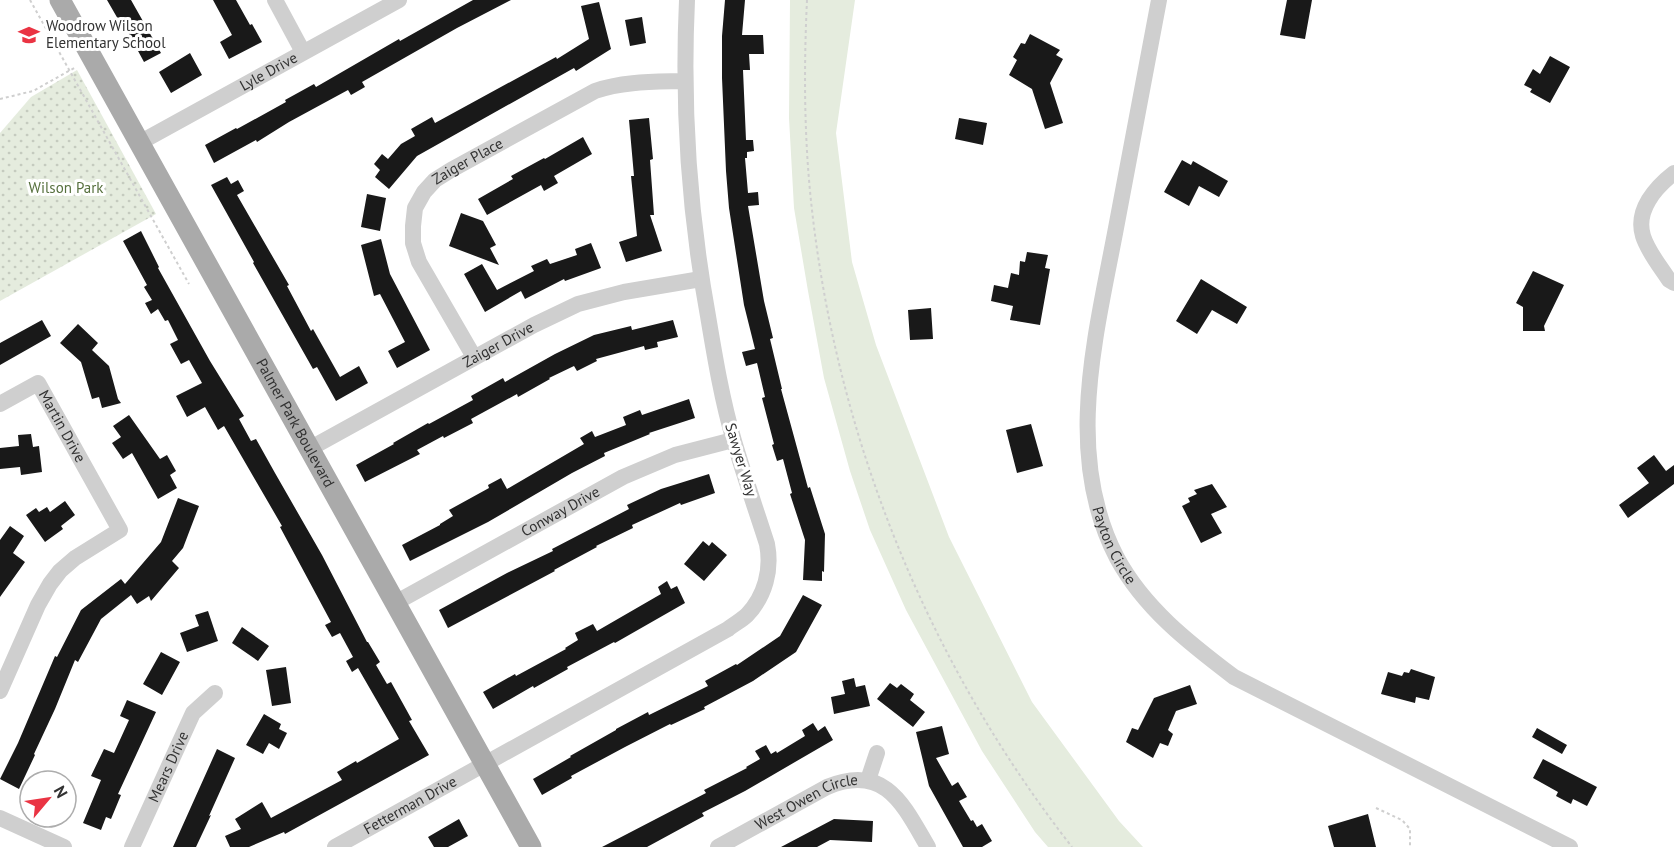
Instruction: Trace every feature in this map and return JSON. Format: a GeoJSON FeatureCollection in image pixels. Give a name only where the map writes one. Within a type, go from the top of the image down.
{"type":"FeatureCollection","features":[{"type":"Feature","properties":{"kind":"main road","name":"Palmer Park Boulevard"},"geometry":{"type":"LineString","coordinates":[[60,0],[531,847]]}},
{"type":"Feature","properties":{"kind":"street"},"geometry":{"type":"LineString","coordinates":[[275,0],[303,52]]}},
{"type":"Feature","properties":{"kind":"street","name":"Lyle Drive"},"geometry":{"type":"LineString","coordinates":[[139,143],[399,0]]}},
{"type":"Feature","properties":{"kind":"street","name":"Sawyer Way"},"geometry":{"type":"LineString","coordinates":[[486,764],[728,629],[746,616],[756,604],[768,577],[770,559],[767,544],[733,440],[715,362],[700,279],[690,184],[685,81],[687,0]]}},
{"type":"Feature","properties":{"kind":"street","name":"Payton Circle"},"geometry":{"type":"LineString","coordinates":[[1159,0],[1094,344],[1087,411],[1089,455],[1095,499],[1105,531],[1118,558],[1135,585],[1158,614],[1191,645],[1234,677],[1570,847]]}},
{"type":"Feature","properties":{"kind":"street","name":"Zaiger Place"},"geometry":{"type":"LineString","coordinates":[[474,357],[419,262],[413,243],[415,208],[424,192],[435,180],[595,91],[612,85],[628,83],[685,81]]}},
{"type":"Feature","properties":{"kind":"street"},"geometry":{"type":"LineString","coordinates":[[1674,173],[1658,186],[1648,200],[1642,217],[1642,233],[1648,248],[1669,280],[1674,283]]}},
{"type":"Feature","properties":{"kind":"street","name":"Zaiger Drive"},"geometry":{"type":"LineString","coordinates":[[309,449],[474,357],[578,304],[624,292],[700,279]]}},
{"type":"Feature","properties":{"kind":"street","name":"Martin Drive"},"geometry":{"type":"LineString","coordinates":[[0,404],[38,383],[120,530],[75,558],[60,571],[38,605],[0,691]]}},
{"type":"Feature","properties":{"kind":"street","name":"Conway Drive"},"geometry":{"type":"LineString","coordinates":[[395,603],[623,477],[675,455],[733,440]]}},
{"type":"Feature","properties":{"kind":"street","name":"Mears Drive"},"geometry":{"type":"LineString","coordinates":[[132,847],[193,713],[215,693]]}},
{"type":"Feature","properties":{"kind":"street","name":"West Owen Circle"},"geometry":{"type":"LineString","coordinates":[[867,780],[877,753]]}},
{"type":"Feature","properties":{"kind":"street","name":"Fetterman Drive"},"geometry":{"type":"LineString","coordinates":[[335,847],[486,764]]}},
{"type":"Feature","properties":{"kind":"street","name":"West Owen Circle"},"geometry":{"type":"LineString","coordinates":[[718,847],[827,787],[841,781],[867,780],[880,784],[893,794],[925,842]]}},
{"type":"Feature","properties":{"kind":"street"},"geometry":{"type":"LineString","coordinates":[[0,818],[64,847]]}},
{"type":"Feature","properties":{"kind":"path"},"geometry":{"type":"LineString","coordinates":[[30,0],[189,284]]}},
{"type":"Feature","properties":{"kind":"path"},"geometry":{"type":"LineString","coordinates":[[807,0],[805,51],[807,146],[815,231],[831,326],[858,434],[896,542],[957,671],[998,742],[1072,847]]}},
{"type":"Feature","properties":{"kind":"path"},"geometry":{"type":"LineString","coordinates":[[0,99],[33,91],[92,58]]}},
{"type":"Feature","properties":{"kind":"path"},"geometry":{"type":"LineString","coordinates":[[1376,808],[1402,820],[1410,829],[1410,847]]}},
{"type":"Feature","properties":{"kind":"green space"},"geometry":{"type":"Polygon","coordinates":[[[790,0],[855,0],[836,133],[852,262],[876,345],[949,537],[1032,702],[1119,821],[1143,847],[1048,847],[1035,832],[982,751],[906,610],[870,530],[850,471],[824,378],[794,208],[789,118],[790,0]]]}},
{"type":"Feature","properties":{"kind":"green space","name":"Wilson Park"},"geometry":{"type":"Polygon","coordinates":[[[77,70],[156,214],[0,301],[0,133],[31,97],[77,70]]]}},
{"type":"Feature","properties":{"kind":"building"},"geometry":{"type":"Polygon","coordinates":[[[107,0],[131,0],[161,53],[144,62],[107,0]]]}},
{"type":"Feature","properties":{"kind":"building"},"geometry":{"type":"Polygon","coordinates":[[[213,0],[236,0],[262,42],[229,59],[220,42],[232,35],[213,0]]]}},
{"type":"Feature","properties":{"kind":"building"},"geometry":{"type":"Polygon","coordinates":[[[473,0],[511,0],[362,82],[365,87],[351,95],[348,90],[257,142],[256,140],[214,163],[205,145],[286,102],[285,100],[314,84],[316,87],[473,0]]]}},
{"type":"Feature","properties":{"kind":"building"},"geometry":{"type":"Polygon","coordinates":[[[725,0],[745,0],[742,35],[763,35],[764,54],[749,54],[750,70],[743,70],[746,140],[753,140],[754,151],[747,152],[747,158],[745,158],[748,193],[758,192],[759,205],[748,206],[764,301],[773,338],[770,339],[781,389],[808,488],[810,487],[825,534],[822,581],[803,580],[805,540],[790,494],[792,493],[783,459],[777,461],[772,445],[774,444],[762,398],[765,397],[757,363],[746,366],[742,352],[755,349],[744,305],[729,208],[722,78],[725,0]]]}},
{"type":"Feature","properties":{"kind":"building"},"geometry":{"type":"Polygon","coordinates":[[[1287,0],[1312,0],[1305,39],[1280,35],[1287,0]]]}},
{"type":"Feature","properties":{"kind":"building"},"geometry":{"type":"Polygon","coordinates":[[[599,2],[611,49],[576,71],[574,68],[417,156],[389,189],[375,177],[380,170],[374,164],[382,154],[388,159],[401,144],[415,136],[411,129],[432,117],[435,123],[556,57],[557,59],[589,39],[581,6],[599,2]]]}},
{"type":"Feature","properties":{"kind":"building"},"geometry":{"type":"Polygon","coordinates":[[[642,17],[646,43],[630,46],[625,20],[642,17]]]}},
{"type":"Feature","properties":{"kind":"building"},"geometry":{"type":"Polygon","coordinates":[[[1030,34],[1060,50],[1056,55],[1063,59],[1050,83],[1063,123],[1045,129],[1032,89],[1009,75],[1017,60],[1013,57],[1021,43],[1025,44],[1030,34]]]}},
{"type":"Feature","properties":{"kind":"building"},"geometry":{"type":"Polygon","coordinates":[[[190,53],[202,75],[171,93],[159,72],[190,53]]]}},
{"type":"Feature","properties":{"kind":"building"},"geometry":{"type":"Polygon","coordinates":[[[1550,56],[1570,67],[1550,103],[1530,92],[1532,89],[1524,85],[1533,69],[1540,74],[1550,56]]]}},
{"type":"Feature","properties":{"kind":"building"},"geometry":{"type":"Polygon","coordinates":[[[649,118],[653,159],[650,160],[654,215],[650,215],[662,251],[626,262],[619,242],[637,236],[631,176],[634,176],[629,120],[649,118]]]}},
{"type":"Feature","properties":{"kind":"building"},"geometry":{"type":"Polygon","coordinates":[[[959,118],[987,123],[983,145],[955,139],[959,118]]]}},
{"type":"Feature","properties":{"kind":"building"},"geometry":{"type":"Polygon","coordinates":[[[583,137],[592,154],[554,176],[558,183],[544,191],[541,185],[487,215],[478,199],[513,179],[511,176],[583,137]]]}},
{"type":"Feature","properties":{"kind":"building"},"geometry":{"type":"Polygon","coordinates":[[[1182,160],[1191,165],[1193,161],[1228,181],[1219,197],[1199,186],[1189,206],[1164,192],[1182,160]]]}},
{"type":"Feature","properties":{"kind":"building"},"geometry":{"type":"Polygon","coordinates":[[[227,177],[231,184],[238,180],[244,191],[237,195],[289,285],[287,286],[311,331],[313,329],[340,377],[359,366],[368,383],[336,401],[317,367],[313,369],[211,185],[227,177]]]}},
{"type":"Feature","properties":{"kind":"building"},"geometry":{"type":"Polygon","coordinates":[[[367,194],[386,198],[380,231],[361,227],[367,194]]]}},
{"type":"Feature","properties":{"kind":"building"},"geometry":{"type":"Polygon","coordinates":[[[461,213],[483,221],[496,245],[490,248],[499,265],[449,246],[461,213]]]}},
{"type":"Feature","properties":{"kind":"building"},"geometry":{"type":"Polygon","coordinates":[[[141,231],[158,268],[244,416],[239,419],[251,441],[256,439],[322,555],[367,642],[380,662],[376,665],[387,684],[391,682],[412,720],[409,721],[429,755],[285,834],[284,832],[249,847],[230,847],[225,836],[241,829],[235,819],[262,802],[271,818],[342,780],[337,772],[399,739],[358,668],[352,672],[346,661],[353,657],[340,633],[332,637],[325,625],[331,622],[280,527],[282,526],[224,426],[218,430],[205,407],[187,417],[176,396],[202,383],[189,360],[181,364],[170,344],[178,340],[168,320],[165,321],[158,309],[151,314],[145,303],[152,300],[144,287],[147,285],[123,241],[141,231]]]}},
{"type":"Feature","properties":{"kind":"building"},"geometry":{"type":"Polygon","coordinates":[[[381,239],[390,274],[430,350],[397,368],[388,351],[405,342],[380,294],[374,296],[361,245],[381,239]]]}},
{"type":"Feature","properties":{"kind":"building"},"geometry":{"type":"Polygon","coordinates":[[[591,243],[601,268],[565,281],[564,279],[525,299],[521,291],[485,312],[464,274],[482,264],[497,290],[534,271],[531,266],[547,259],[550,264],[577,255],[575,249],[591,243]]]}},
{"type":"Feature","properties":{"kind":"building"},"geometry":{"type":"Polygon","coordinates":[[[1027,252],[1048,255],[1045,268],[1050,269],[1040,325],[1010,320],[1013,306],[991,301],[994,285],[1008,288],[1011,273],[1019,275],[1020,261],[1025,262],[1027,252]]]}},
{"type":"Feature","properties":{"kind":"building"},"geometry":{"type":"Polygon","coordinates":[[[1533,271],[1564,285],[1544,326],[1545,331],[1523,331],[1523,307],[1516,303],[1533,271]]]}},
{"type":"Feature","properties":{"kind":"building"},"geometry":{"type":"Polygon","coordinates":[[[1201,279],[1247,307],[1237,324],[1212,310],[1197,334],[1176,321],[1201,279]]]}},
{"type":"Feature","properties":{"kind":"building"},"geometry":{"type":"Polygon","coordinates":[[[931,308],[933,339],[910,340],[908,310],[931,308]]]}},
{"type":"Feature","properties":{"kind":"building"},"geometry":{"type":"Polygon","coordinates":[[[42,320],[51,336],[0,365],[0,343],[42,320]]]}},
{"type":"Feature","properties":{"kind":"building"},"geometry":{"type":"Polygon","coordinates":[[[673,320],[678,337],[657,342],[658,347],[645,350],[644,346],[596,359],[597,361],[577,371],[574,366],[518,397],[517,394],[471,419],[473,423],[417,450],[420,454],[365,482],[356,465],[473,400],[471,396],[503,378],[505,382],[594,335],[631,326],[632,330],[673,320]]]}},
{"type":"Feature","properties":{"kind":"building"},"geometry":{"type":"Polygon","coordinates":[[[78,324],[98,343],[92,350],[109,366],[121,403],[102,408],[99,397],[92,399],[81,362],[60,343],[78,324]]]}},
{"type":"Feature","properties":{"kind":"building"},"geometry":{"type":"Polygon","coordinates":[[[689,399],[695,418],[649,433],[604,453],[605,456],[488,522],[410,561],[402,545],[453,516],[449,510],[489,488],[488,485],[501,478],[507,489],[584,444],[580,438],[592,431],[595,437],[626,425],[623,417],[640,410],[642,415],[689,399]]]}},
{"type":"Feature","properties":{"kind":"building"},"geometry":{"type":"Polygon","coordinates":[[[129,415],[160,459],[167,455],[176,471],[170,475],[177,488],[158,499],[132,453],[123,459],[112,443],[121,437],[113,426],[129,415]]]}},
{"type":"Feature","properties":{"kind":"building"},"geometry":{"type":"Polygon","coordinates":[[[1031,424],[1043,466],[1017,473],[1006,430],[1031,424]]]}},
{"type":"Feature","properties":{"kind":"building"},"geometry":{"type":"Polygon","coordinates":[[[31,434],[33,447],[39,446],[42,472],[21,475],[20,467],[0,469],[0,448],[19,446],[18,435],[31,434]]]}},
{"type":"Feature","properties":{"kind":"building"},"geometry":{"type":"Polygon","coordinates":[[[1654,455],[1666,471],[1674,465],[1674,484],[1628,518],[1619,505],[1649,483],[1637,468],[1654,455]]]}},
{"type":"Feature","properties":{"kind":"building"},"geometry":{"type":"Polygon","coordinates":[[[709,474],[715,493],[681,505],[680,503],[632,525],[633,528],[448,628],[439,610],[629,509],[627,505],[661,489],[709,474]]]}},
{"type":"Feature","properties":{"kind":"building"},"geometry":{"type":"Polygon","coordinates":[[[1212,484],[1227,507],[1211,514],[1222,533],[1201,543],[1182,506],[1190,502],[1188,498],[1197,494],[1194,490],[1212,484]]]}},
{"type":"Feature","properties":{"kind":"building"},"geometry":{"type":"Polygon","coordinates":[[[178,498],[199,506],[183,548],[172,561],[179,568],[151,601],[149,596],[137,604],[131,595],[101,619],[78,662],[75,660],[28,769],[18,769],[18,788],[0,779],[55,656],[57,657],[81,610],[121,579],[125,584],[161,542],[178,498]]]}},
{"type":"Feature","properties":{"kind":"building"},"geometry":{"type":"Polygon","coordinates":[[[65,501],[75,515],[61,526],[63,529],[45,542],[26,515],[36,508],[39,512],[47,507],[50,512],[65,501]]]}},
{"type":"Feature","properties":{"kind":"building"},"geometry":{"type":"Polygon","coordinates":[[[10,526],[24,536],[13,553],[25,562],[0,597],[0,540],[10,526]]]}},
{"type":"Feature","properties":{"kind":"building"},"geometry":{"type":"Polygon","coordinates":[[[703,541],[709,546],[712,542],[727,555],[704,581],[684,564],[703,541]]]}},
{"type":"Feature","properties":{"kind":"building"},"geometry":{"type":"Polygon","coordinates":[[[667,581],[671,589],[677,586],[685,603],[493,709],[483,692],[566,649],[578,640],[575,633],[593,624],[597,631],[661,594],[658,587],[667,581]]]}},
{"type":"Feature","properties":{"kind":"building"},"geometry":{"type":"Polygon","coordinates":[[[803,595],[822,605],[796,652],[753,681],[704,707],[705,709],[625,747],[571,776],[572,778],[542,795],[533,779],[616,729],[648,712],[649,715],[708,686],[705,681],[737,665],[780,636],[803,595]]]}},
{"type":"Feature","properties":{"kind":"building"},"geometry":{"type":"Polygon","coordinates":[[[208,611],[218,641],[187,652],[180,633],[199,626],[195,615],[208,611]]]}},
{"type":"Feature","properties":{"kind":"building"},"geometry":{"type":"Polygon","coordinates":[[[242,627],[269,646],[258,661],[232,643],[242,627]]]}},
{"type":"Feature","properties":{"kind":"building"},"geometry":{"type":"Polygon","coordinates":[[[161,652],[180,662],[162,695],[143,684],[161,652]]]}},
{"type":"Feature","properties":{"kind":"building"},"geometry":{"type":"Polygon","coordinates":[[[286,667],[291,703],[272,706],[266,670],[286,667]]]}},
{"type":"Feature","properties":{"kind":"building"},"geometry":{"type":"Polygon","coordinates":[[[1411,669],[1435,677],[1429,700],[1416,697],[1415,703],[1381,694],[1388,672],[1402,676],[1404,672],[1409,673],[1411,669]]]}},
{"type":"Feature","properties":{"kind":"building"},"geometry":{"type":"Polygon","coordinates":[[[854,678],[856,687],[865,685],[870,706],[834,714],[831,697],[845,694],[842,681],[854,678]]]}},
{"type":"Feature","properties":{"kind":"building"},"geometry":{"type":"Polygon","coordinates":[[[890,683],[897,688],[901,684],[914,694],[910,700],[925,712],[913,727],[877,699],[890,683]]]}},
{"type":"Feature","properties":{"kind":"building"},"geometry":{"type":"Polygon","coordinates":[[[1190,685],[1197,704],[1176,711],[1168,730],[1173,734],[1168,746],[1160,743],[1153,758],[1126,742],[1132,728],[1138,730],[1154,698],[1190,685]]]}},
{"type":"Feature","properties":{"kind":"building"},"geometry":{"type":"Polygon","coordinates":[[[127,700],[156,712],[118,794],[121,795],[111,819],[106,817],[101,830],[83,823],[101,780],[91,776],[104,749],[114,753],[129,720],[120,716],[127,700]]]}},
{"type":"Feature","properties":{"kind":"building"},"geometry":{"type":"Polygon","coordinates":[[[264,714],[281,724],[279,729],[287,733],[279,749],[269,743],[263,754],[246,745],[264,714]]]}},
{"type":"Feature","properties":{"kind":"building"},"geometry":{"type":"Polygon","coordinates":[[[813,723],[818,731],[825,726],[833,740],[702,813],[704,816],[647,847],[602,847],[706,793],[704,790],[747,768],[760,759],[755,751],[766,745],[771,754],[776,751],[777,753],[805,736],[802,730],[813,723]]]}},
{"type":"Feature","properties":{"kind":"building"},"geometry":{"type":"Polygon","coordinates":[[[942,726],[949,754],[936,758],[952,786],[958,782],[967,797],[959,801],[971,821],[973,820],[977,827],[982,824],[992,841],[982,847],[963,847],[929,786],[916,732],[942,726]]]}},
{"type":"Feature","properties":{"kind":"building"},"geometry":{"type":"Polygon","coordinates":[[[1537,728],[1567,745],[1562,754],[1532,737],[1537,728]]]}},
{"type":"Feature","properties":{"kind":"building"},"geometry":{"type":"Polygon","coordinates":[[[217,749],[235,758],[209,816],[211,815],[196,847],[173,847],[217,749]]]}},
{"type":"Feature","properties":{"kind":"building"},"geometry":{"type":"Polygon","coordinates":[[[1543,759],[1597,787],[1587,806],[1573,799],[1571,804],[1556,796],[1558,792],[1533,778],[1543,759]]]}},
{"type":"Feature","properties":{"kind":"building"},"geometry":{"type":"Polygon","coordinates":[[[1368,814],[1376,847],[1334,847],[1328,826],[1368,814]]]}},
{"type":"Feature","properties":{"kind":"building"},"geometry":{"type":"Polygon","coordinates":[[[459,819],[468,836],[448,847],[434,847],[428,837],[459,819]]]}},
{"type":"Feature","properties":{"kind":"building"},"geometry":{"type":"Polygon","coordinates":[[[834,819],[873,821],[872,842],[830,840],[817,847],[781,847],[834,819]]]}},
{"type":"Feature","properties":{"kind":"place","name":"Woodrow Wilson Elementary School"},"geometry":{"type":"Point","coordinates":[29,35]}}]}
